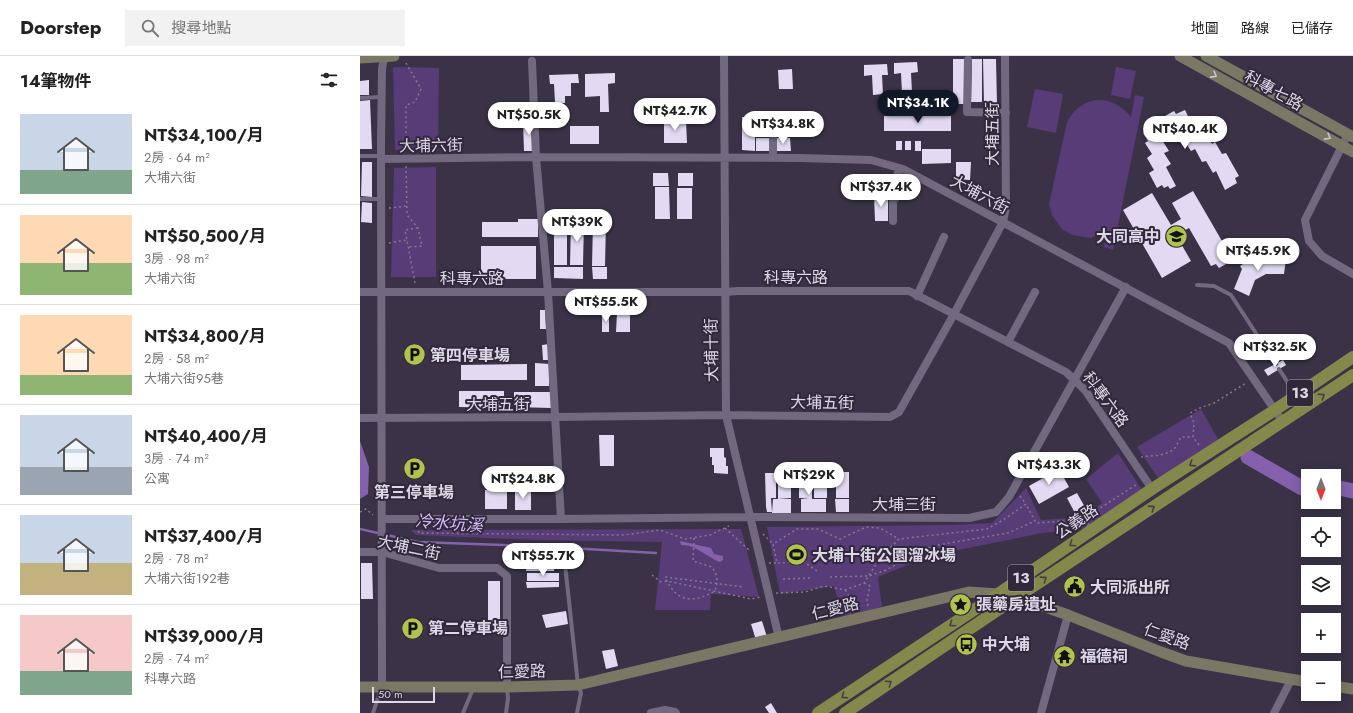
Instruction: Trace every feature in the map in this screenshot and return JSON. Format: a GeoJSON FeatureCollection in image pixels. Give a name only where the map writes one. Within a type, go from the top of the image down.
{"type":"FeatureCollection","features":[{"type":"Feature","properties":{"kind":"main road","name":"公義路"},"geometry":{"type":"LineString","coordinates":[[818,713],[998,594],[1152,489],[1275,410],[1353,357]]}},
{"type":"Feature","properties":{"kind":"main road","name":"公義路"},"geometry":{"type":"LineString","coordinates":[[845,713],[1017,597],[1353,375]]}},
{"type":"Feature","properties":{"kind":"street"},"geometry":{"type":"LineString","coordinates":[[382,686],[382,548],[380,521],[382,418],[382,69],[384,56]]}},
{"type":"Feature","properties":{"kind":"street"},"geometry":{"type":"LineString","coordinates":[[360,58],[394,56]]}},
{"type":"Feature","properties":{"kind":"street","name":"大埔十街"},"geometry":{"type":"LineString","coordinates":[[724,56],[726,414],[779,638]]}},
{"type":"Feature","properties":{"kind":"street","name":"大埔五街"},"geometry":{"type":"LineString","coordinates":[[360,418],[556,418],[726,414],[890,417],[899,412],[1003,222],[1006,207],[1005,56]]}},
{"type":"Feature","properties":{"kind":"street","name":"科專七路"},"geometry":{"type":"LineString","coordinates":[[1180,56],[1353,152]]}},
{"type":"Feature","properties":{"kind":"street","name":"科專七路"},"geometry":{"type":"LineString","coordinates":[[1206,56],[1350,135]]}},
{"type":"Feature","properties":{"kind":"street"},"geometry":{"type":"LineString","coordinates":[[968,60],[967,112],[1006,113]]}},
{"type":"Feature","properties":{"kind":"street"},"geometry":{"type":"LineString","coordinates":[[532,61],[536,158],[548,292],[561,519]]}},
{"type":"Feature","properties":{"kind":"street"},"geometry":{"type":"LineString","coordinates":[[773,118],[773,158]]}},
{"type":"Feature","properties":{"kind":"street"},"geometry":{"type":"LineString","coordinates":[[1350,135],[1342,145],[1306,220],[1309,242],[1322,256],[1353,274]]}},
{"type":"Feature","properties":{"kind":"street","name":"大埔六街"},"geometry":{"type":"LineString","coordinates":[[382,157],[773,158],[871,160],[899,168],[1126,287],[1229,343],[1283,422]]}},
{"type":"Feature","properties":{"kind":"street"},"geometry":{"type":"LineString","coordinates":[[893,222],[893,201],[899,194],[900,183],[897,176],[899,168]]}},
{"type":"Feature","properties":{"kind":"street"},"geometry":{"type":"LineString","coordinates":[[917,296],[944,237]]}},
{"type":"Feature","properties":{"kind":"street","name":"大埔三街"},"geometry":{"type":"LineString","coordinates":[[380,521],[414,519],[750,517],[969,518],[996,512],[1013,491],[1126,287]]}},
{"type":"Feature","properties":{"kind":"street","name":"科專六路"},"geometry":{"type":"LineString","coordinates":[[360,292],[909,291],[1066,372],[1085,390],[1152,489]]}},
{"type":"Feature","properties":{"kind":"street"},"geometry":{"type":"LineString","coordinates":[[1008,342],[1035,292]]}},
{"type":"Feature","properties":{"kind":"street","name":"大埔二街"},"geometry":{"type":"LineString","coordinates":[[360,552],[382,548],[439,568],[497,568],[507,576],[507,687]]}},
{"type":"Feature","properties":{"kind":"street","name":"仁愛路"},"geometry":{"type":"LineString","coordinates":[[360,687],[578,686],[970,592],[1017,597],[1068,615],[1186,661],[1301,681]]}},
{"type":"Feature","properties":{"kind":"street"},"geometry":{"type":"LineString","coordinates":[[1041,713],[1068,615]]}},
{"type":"Feature","properties":{"kind":"street"},"geometry":{"type":"LineString","coordinates":[[1274,713],[1291,680]]}},
{"type":"Feature","properties":{"kind":"street"},"geometry":{"type":"LineString","coordinates":[[1341,687],[1353,689]]}},
{"type":"Feature","properties":{"kind":"street"},"geometry":{"type":"LineString","coordinates":[[651,713],[665,710],[676,713]]}},
{"type":"Feature","properties":{"kind":"lane"},"geometry":{"type":"LineString","coordinates":[[360,98],[382,97]]}},
{"type":"Feature","properties":{"kind":"lane"},"geometry":{"type":"LineString","coordinates":[[360,156],[382,157]]}},
{"type":"Feature","properties":{"kind":"lane"},"geometry":{"type":"LineString","coordinates":[[360,199],[382,199]]}},
{"type":"Feature","properties":{"kind":"lane"},"geometry":{"type":"LineString","coordinates":[[1197,285],[1214,286],[1231,296],[1276,364]]}},
{"type":"Feature","properties":{"kind":"lane"},"geometry":{"type":"LineString","coordinates":[[1279,369],[1304,408]]}},
{"type":"Feature","properties":{"kind":"lane"},"geometry":{"type":"LineString","coordinates":[[1084,519],[1092,530]]}},
{"type":"Feature","properties":{"kind":"lane"},"geometry":{"type":"LineString","coordinates":[[565,564],[578,686],[581,693],[577,713]]}},
{"type":"Feature","properties":{"kind":"lane"},"geometry":{"type":"LineString","coordinates":[[373,713],[382,686]]}},
{"type":"Feature","properties":{"kind":"lane"},"geometry":{"type":"LineString","coordinates":[[463,713],[474,687]]}},
{"type":"Feature","properties":{"kind":"lane"},"geometry":{"type":"LineString","coordinates":[[506,713],[508,698],[507,687]]}},
{"type":"Feature","properties":{"kind":"path"},"geometry":{"type":"LineString","coordinates":[[406,63],[421,90],[415,102],[406,105],[406,152]]}},
{"type":"Feature","properties":{"kind":"path"},"geometry":{"type":"LineString","coordinates":[[406,165],[407,215],[418,228],[422,246],[408,247]]}},
{"type":"Feature","properties":{"kind":"path"},"geometry":{"type":"LineString","coordinates":[[389,208],[407,206]]}},
{"type":"Feature","properties":{"kind":"path"},"geometry":{"type":"LineString","coordinates":[[415,283],[405,230],[418,228]]}},
{"type":"Feature","properties":{"kind":"path"},"geometry":{"type":"LineString","coordinates":[[390,243],[407,240]]}},
{"type":"Feature","properties":{"kind":"path"},"geometry":{"type":"LineString","coordinates":[[1192,437],[1194,423],[1190,413],[1214,403],[1246,383]]}},
{"type":"Feature","properties":{"kind":"path"},"geometry":{"type":"LineString","coordinates":[[1141,457],[1161,455],[1174,449],[1181,437],[1192,437],[1199,445]]}},
{"type":"Feature","properties":{"kind":"path"},"geometry":{"type":"LineString","coordinates":[[1013,491],[1026,504],[1036,523],[1084,519],[1112,499],[1137,484]]}},
{"type":"Feature","properties":{"kind":"path"},"geometry":{"type":"LineString","coordinates":[[773,544],[797,529],[818,529],[840,540],[866,527],[880,528],[899,538],[987,529],[1026,504]]}},
{"type":"Feature","properties":{"kind":"path"},"geometry":{"type":"LineString","coordinates":[[360,512],[366,509],[380,521]]}},
{"type":"Feature","properties":{"kind":"path"},"geometry":{"type":"LineString","coordinates":[[414,519],[419,532],[624,535],[660,530],[685,539],[710,535],[729,526]]}},
{"type":"Feature","properties":{"kind":"path"},"geometry":{"type":"LineString","coordinates":[[830,577],[868,576],[886,570],[932,546],[1008,533],[1035,521]]}},
{"type":"Feature","properties":{"kind":"path"},"geometry":{"type":"LineString","coordinates":[[725,528],[752,552]]}},
{"type":"Feature","properties":{"kind":"path"},"geometry":{"type":"LineString","coordinates":[[763,534],[773,544],[777,563]]}},
{"type":"Feature","properties":{"kind":"path"},"geometry":{"type":"LineString","coordinates":[[694,538],[693,561],[712,567],[717,575],[717,583],[715,591],[703,598],[695,600],[682,597],[672,590],[665,577],[717,583],[744,587]]}},
{"type":"Feature","properties":{"kind":"path"},"geometry":{"type":"LineString","coordinates":[[776,593],[805,592],[824,586],[846,590],[864,583],[880,558],[899,538]]}},
{"type":"Feature","properties":{"kind":"path"},"geometry":{"type":"LineString","coordinates":[[769,563],[804,562],[817,571]]}},
{"type":"Feature","properties":{"kind":"path"},"geometry":{"type":"LineString","coordinates":[[652,575],[661,582],[667,581],[752,599],[763,596]]}},
{"type":"Feature","properties":{"kind":"path"},"geometry":{"type":"LineString","coordinates":[[783,579],[813,578]]}},
{"type":"Feature","properties":{"kind":"path"},"geometry":{"type":"LineString","coordinates":[[864,583],[870,586],[867,600],[868,611]]}},
{"type":"Feature","properties":{"kind":"path"},"geometry":{"type":"LineString","coordinates":[[846,590],[857,608]]}},
{"type":"Feature","properties":{"kind":"shaded area"},"geometry":{"type":"Polygon","coordinates":[[[393,67],[439,68],[438,151],[395,150],[393,67]]]}},
{"type":"Feature","properties":{"kind":"shaded area"},"geometry":{"type":"Polygon","coordinates":[[[1116,67],[1136,71],[1130,99],[1111,95],[1116,67]]]}},
{"type":"Feature","properties":{"kind":"shaded area"},"geometry":{"type":"Polygon","coordinates":[[[1035,89],[1063,94],[1056,133],[1027,127],[1035,89]]]}},
{"type":"Feature","properties":{"kind":"shaded area"},"geometry":{"type":"Polygon","coordinates":[[[1135,95],[1144,97],[1113,250],[1104,247],[1106,232],[1090,238],[1072,235],[1062,229],[1052,215],[1049,204],[1067,122],[1073,113],[1081,106],[1098,100],[1115,104],[1131,117],[1135,95]]]}},
{"type":"Feature","properties":{"kind":"shaded area"},"geometry":{"type":"Polygon","coordinates":[[[436,167],[436,277],[391,277],[394,168],[436,167]]]}},
{"type":"Feature","properties":{"kind":"shaded area"},"geometry":{"type":"Polygon","coordinates":[[[1201,409],[1219,441],[1158,478],[1137,447],[1201,409]]]}},
{"type":"Feature","properties":{"kind":"shaded area"},"geometry":{"type":"Polygon","coordinates":[[[360,441],[369,467],[368,494],[360,499],[360,441]]]}},
{"type":"Feature","properties":{"kind":"shaded area"},"geometry":{"type":"Polygon","coordinates":[[[1118,453],[1142,490],[1083,529],[1042,533],[929,556],[878,577],[882,607],[843,619],[834,586],[780,594],[767,527],[953,525],[992,523],[1026,488],[1041,520],[1083,517],[1102,503],[1086,479],[1118,453]]]}},
{"type":"Feature","properties":{"kind":"shaded area"},"geometry":{"type":"Polygon","coordinates":[[[741,529],[759,597],[711,594],[710,610],[655,610],[662,542],[535,540],[416,535],[411,530],[741,529]]]}},
{"type":"Feature","properties":{"kind":"shaded area"},"geometry":{"type":"Polygon","coordinates":[[[680,541],[711,548],[714,554],[723,556],[723,560],[720,562],[696,549],[686,545],[681,545],[680,541]]]}},
{"type":"Feature","properties":{"kind":"building"},"geometry":{"type":"Polygon","coordinates":[[[953,59],[965,59],[964,104],[953,104],[953,59]]]}},
{"type":"Feature","properties":{"kind":"building"},"geometry":{"type":"Polygon","coordinates":[[[972,59],[982,59],[982,102],[971,102],[972,59]]]}},
{"type":"Feature","properties":{"kind":"building"},"geometry":{"type":"Polygon","coordinates":[[[983,59],[996,59],[997,104],[984,104],[983,59]]]}},
{"type":"Feature","properties":{"kind":"building"},"geometry":{"type":"Polygon","coordinates":[[[917,62],[918,72],[911,73],[912,92],[902,93],[901,73],[894,74],[894,63],[917,62]]]}},
{"type":"Feature","properties":{"kind":"building"},"geometry":{"type":"Polygon","coordinates":[[[887,64],[888,75],[882,75],[883,94],[873,95],[872,75],[864,76],[864,65],[887,64]]]}},
{"type":"Feature","properties":{"kind":"building"},"geometry":{"type":"Polygon","coordinates":[[[792,69],[793,89],[779,89],[778,70],[792,69]]]}},
{"type":"Feature","properties":{"kind":"building"},"geometry":{"type":"Polygon","coordinates":[[[615,73],[615,83],[608,84],[609,112],[600,112],[600,96],[585,97],[585,74],[615,73]]]}},
{"type":"Feature","properties":{"kind":"building"},"geometry":{"type":"Polygon","coordinates":[[[578,74],[579,83],[571,83],[571,96],[565,96],[565,103],[555,103],[554,84],[550,84],[549,75],[578,74]]]}},
{"type":"Feature","properties":{"kind":"building"},"geometry":{"type":"Polygon","coordinates":[[[369,80],[369,95],[360,95],[360,81],[369,80]]]}},
{"type":"Feature","properties":{"kind":"building"},"geometry":{"type":"Polygon","coordinates":[[[370,100],[372,149],[360,149],[360,101],[370,100]]]}},
{"type":"Feature","properties":{"kind":"building"},"geometry":{"type":"Polygon","coordinates":[[[1185,110],[1190,120],[1194,118],[1201,134],[1205,132],[1212,144],[1215,142],[1222,154],[1226,153],[1239,176],[1235,178],[1237,183],[1225,190],[1216,171],[1213,173],[1206,161],[1202,162],[1195,149],[1191,151],[1178,131],[1162,140],[1169,151],[1164,153],[1171,164],[1166,167],[1176,186],[1170,189],[1168,186],[1164,188],[1162,185],[1157,188],[1149,173],[1154,170],[1147,158],[1152,154],[1145,143],[1148,141],[1143,133],[1149,130],[1147,126],[1174,111],[1176,114],[1185,110]]]}},
{"type":"Feature","properties":{"kind":"building"},"geometry":{"type":"Polygon","coordinates":[[[884,116],[951,116],[951,131],[884,131],[884,116]]]}},
{"type":"Feature","properties":{"kind":"building"},"geometry":{"type":"Polygon","coordinates":[[[742,117],[755,117],[755,151],[742,150],[742,117]]]}},
{"type":"Feature","properties":{"kind":"building"},"geometry":{"type":"Polygon","coordinates":[[[757,117],[770,117],[770,134],[757,134],[757,117]]]}},
{"type":"Feature","properties":{"kind":"building"},"geometry":{"type":"Polygon","coordinates":[[[776,117],[789,117],[789,134],[776,134],[776,117]]]}},
{"type":"Feature","properties":{"kind":"building"},"geometry":{"type":"Polygon","coordinates":[[[533,120],[534,151],[524,151],[523,121],[533,120]]]}},
{"type":"Feature","properties":{"kind":"building"},"geometry":{"type":"Polygon","coordinates":[[[664,120],[686,120],[687,143],[664,143],[664,120]]]}},
{"type":"Feature","properties":{"kind":"building"},"geometry":{"type":"Polygon","coordinates":[[[570,126],[599,126],[599,144],[570,144],[570,126]]]}},
{"type":"Feature","properties":{"kind":"building"},"geometry":{"type":"Polygon","coordinates":[[[756,138],[771,138],[771,151],[756,151],[756,138]]]}},
{"type":"Feature","properties":{"kind":"building"},"geometry":{"type":"Polygon","coordinates":[[[776,138],[790,138],[791,151],[776,151],[776,138]]]}},
{"type":"Feature","properties":{"kind":"building"},"geometry":{"type":"Polygon","coordinates":[[[896,141],[902,141],[902,150],[896,150],[896,141]]]}},
{"type":"Feature","properties":{"kind":"building"},"geometry":{"type":"Polygon","coordinates":[[[905,141],[911,141],[911,150],[905,150],[905,141]]]}},
{"type":"Feature","properties":{"kind":"building"},"geometry":{"type":"Polygon","coordinates":[[[915,141],[921,141],[921,151],[915,151],[915,141]]]}},
{"type":"Feature","properties":{"kind":"building"},"geometry":{"type":"Polygon","coordinates":[[[922,149],[951,149],[951,163],[922,164],[922,149]]]}},
{"type":"Feature","properties":{"kind":"building"},"geometry":{"type":"Polygon","coordinates":[[[362,162],[372,162],[372,197],[361,196],[362,162]]]}},
{"type":"Feature","properties":{"kind":"building"},"geometry":{"type":"Polygon","coordinates":[[[956,162],[971,162],[970,180],[956,179],[956,162]]]}},
{"type":"Feature","properties":{"kind":"building"},"geometry":{"type":"Polygon","coordinates":[[[653,173],[668,173],[669,186],[653,186],[653,173]]]}},
{"type":"Feature","properties":{"kind":"building"},"geometry":{"type":"Polygon","coordinates":[[[678,173],[693,173],[693,186],[678,186],[678,173]]]}},
{"type":"Feature","properties":{"kind":"building"},"geometry":{"type":"Polygon","coordinates":[[[655,187],[669,187],[670,219],[655,219],[655,187]]]}},
{"type":"Feature","properties":{"kind":"building"},"geometry":{"type":"Polygon","coordinates":[[[677,188],[692,188],[692,219],[677,219],[677,188]]]}},
{"type":"Feature","properties":{"kind":"building"},"geometry":{"type":"Polygon","coordinates":[[[1193,191],[1233,260],[1219,268],[1216,264],[1211,266],[1189,228],[1176,235],[1191,261],[1162,278],[1123,210],[1152,193],[1171,225],[1181,219],[1172,203],[1193,191]]]}},
{"type":"Feature","properties":{"kind":"building"},"geometry":{"type":"Polygon","coordinates":[[[874,195],[888,195],[888,221],[875,221],[874,195]]]}},
{"type":"Feature","properties":{"kind":"building"},"geometry":{"type":"Polygon","coordinates":[[[362,202],[372,203],[372,223],[361,222],[362,202]]]}},
{"type":"Feature","properties":{"kind":"building"},"geometry":{"type":"Polygon","coordinates":[[[518,219],[538,219],[538,237],[482,237],[482,222],[518,222],[518,219]]]}},
{"type":"Feature","properties":{"kind":"building"},"geometry":{"type":"Polygon","coordinates":[[[554,221],[567,221],[567,265],[554,265],[554,221]]]}},
{"type":"Feature","properties":{"kind":"building"},"geometry":{"type":"Polygon","coordinates":[[[571,221],[584,221],[583,265],[570,265],[571,221]]]}},
{"type":"Feature","properties":{"kind":"building"},"geometry":{"type":"Polygon","coordinates":[[[593,222],[606,222],[605,266],[592,266],[593,222]]]}},
{"type":"Feature","properties":{"kind":"building"},"geometry":{"type":"Polygon","coordinates":[[[481,246],[536,246],[536,279],[481,279],[481,246]]]}},
{"type":"Feature","properties":{"kind":"building"},"geometry":{"type":"Polygon","coordinates":[[[1264,255],[1266,257],[1286,259],[1284,274],[1266,274],[1255,280],[1249,296],[1234,289],[1242,269],[1240,266],[1256,256],[1257,258],[1264,255]]]}},
{"type":"Feature","properties":{"kind":"building"},"geometry":{"type":"Polygon","coordinates":[[[554,267],[583,267],[583,279],[554,278],[554,267]]]}},
{"type":"Feature","properties":{"kind":"building"},"geometry":{"type":"Polygon","coordinates":[[[592,267],[607,267],[607,279],[593,279],[592,267]]]}},
{"type":"Feature","properties":{"kind":"building"},"geometry":{"type":"Polygon","coordinates":[[[540,310],[545,310],[546,329],[540,329],[540,310]]]}},
{"type":"Feature","properties":{"kind":"building"},"geometry":{"type":"Polygon","coordinates":[[[617,313],[630,313],[630,332],[616,332],[617,313]]]}},
{"type":"Feature","properties":{"kind":"building"},"geometry":{"type":"Polygon","coordinates":[[[602,314],[609,314],[609,332],[602,332],[602,314]]]}},
{"type":"Feature","properties":{"kind":"building"},"geometry":{"type":"Polygon","coordinates":[[[549,344],[549,360],[543,360],[542,345],[549,344]]]}},
{"type":"Feature","properties":{"kind":"building"},"geometry":{"type":"Polygon","coordinates":[[[1283,360],[1286,365],[1268,376],[1264,370],[1283,360]]]}},
{"type":"Feature","properties":{"kind":"building"},"geometry":{"type":"Polygon","coordinates":[[[535,363],[550,364],[549,386],[535,386],[535,363]]]}},
{"type":"Feature","properties":{"kind":"building"},"geometry":{"type":"Polygon","coordinates":[[[527,364],[527,380],[461,380],[461,365],[527,364]]]}},
{"type":"Feature","properties":{"kind":"building"},"geometry":{"type":"Polygon","coordinates":[[[459,391],[504,391],[504,408],[459,407],[459,391]]]}},
{"type":"Feature","properties":{"kind":"building"},"geometry":{"type":"Polygon","coordinates":[[[514,392],[551,392],[551,408],[514,407],[514,392]]]}},
{"type":"Feature","properties":{"kind":"building"},"geometry":{"type":"Polygon","coordinates":[[[599,435],[614,435],[614,466],[600,466],[599,435]]]}},
{"type":"Feature","properties":{"kind":"building"},"geometry":{"type":"Polygon","coordinates":[[[710,448],[724,448],[724,457],[726,458],[726,466],[728,466],[728,474],[714,473],[712,457],[710,457],[710,448]]]}},
{"type":"Feature","properties":{"kind":"building"},"geometry":{"type":"Polygon","coordinates":[[[1059,469],[1069,487],[1039,504],[1029,486],[1059,469]]]}},
{"type":"Feature","properties":{"kind":"building"},"geometry":{"type":"Polygon","coordinates":[[[516,471],[530,471],[530,482],[516,482],[516,471]]]}},
{"type":"Feature","properties":{"kind":"building"},"geometry":{"type":"Polygon","coordinates":[[[836,472],[849,472],[849,498],[836,498],[836,472]]]}},
{"type":"Feature","properties":{"kind":"building"},"geometry":{"type":"Polygon","coordinates":[[[765,473],[776,473],[776,498],[771,498],[772,512],[767,512],[766,507],[765,473]]]}},
{"type":"Feature","properties":{"kind":"building"},"geometry":{"type":"Polygon","coordinates":[[[778,473],[791,473],[791,498],[778,499],[778,473]]]}},
{"type":"Feature","properties":{"kind":"building"},"geometry":{"type":"Polygon","coordinates":[[[799,473],[812,473],[812,499],[826,499],[826,512],[801,512],[801,499],[809,498],[799,498],[799,473]]]}},
{"type":"Feature","properties":{"kind":"building"},"geometry":{"type":"Polygon","coordinates":[[[814,473],[827,473],[827,498],[814,498],[814,473]]]}},
{"type":"Feature","properties":{"kind":"building"},"geometry":{"type":"Polygon","coordinates":[[[486,474],[506,474],[506,483],[486,483],[486,474]]]}},
{"type":"Feature","properties":{"kind":"building"},"geometry":{"type":"Polygon","coordinates":[[[485,490],[507,490],[507,509],[485,509],[485,490]]]}},
{"type":"Feature","properties":{"kind":"building"},"geometry":{"type":"Polygon","coordinates":[[[515,490],[531,490],[531,510],[515,510],[515,490]]]}},
{"type":"Feature","properties":{"kind":"building"},"geometry":{"type":"Polygon","coordinates":[[[1077,493],[1086,509],[1076,515],[1067,498],[1077,493]]]}},
{"type":"Feature","properties":{"kind":"building"},"geometry":{"type":"Polygon","coordinates":[[[773,499],[791,499],[791,513],[772,513],[773,499]]]}},
{"type":"Feature","properties":{"kind":"building"},"geometry":{"type":"Polygon","coordinates":[[[835,499],[849,499],[849,512],[836,512],[835,499]]]}},
{"type":"Feature","properties":{"kind":"building"},"geometry":{"type":"Polygon","coordinates":[[[361,563],[372,563],[373,599],[361,599],[361,563]]]}},
{"type":"Feature","properties":{"kind":"building"},"geometry":{"type":"Polygon","coordinates":[[[526,565],[555,565],[554,571],[526,571],[526,565]]]}},
{"type":"Feature","properties":{"kind":"building"},"geometry":{"type":"Polygon","coordinates":[[[527,573],[559,573],[559,581],[527,581],[527,573]]]}},
{"type":"Feature","properties":{"kind":"building"},"geometry":{"type":"Polygon","coordinates":[[[488,581],[500,581],[500,624],[488,624],[488,581]]]}},
{"type":"Feature","properties":{"kind":"building"},"geometry":{"type":"Polygon","coordinates":[[[526,582],[559,582],[559,587],[527,588],[526,582]]]}},
{"type":"Feature","properties":{"kind":"building"},"geometry":{"type":"Polygon","coordinates":[[[566,611],[568,624],[546,628],[542,615],[566,611]]]}},
{"type":"Feature","properties":{"kind":"building"},"geometry":{"type":"Polygon","coordinates":[[[762,621],[767,637],[756,640],[751,624],[762,621]]]}},
{"type":"Feature","properties":{"kind":"building"},"geometry":{"type":"Polygon","coordinates":[[[614,649],[618,666],[606,669],[602,651],[614,649]]]}},
{"type":"Feature","properties":{"kind":"building"},"geometry":{"type":"Polygon","coordinates":[[[771,703],[777,713],[769,713],[765,707],[771,703]]]}},
{"type":"Feature","properties":{"kind":"waterway","name":"冷水坑溪"},"geometry":{"type":"LineString","coordinates":[[1248,457],[1301,487]]}},
{"type":"Feature","properties":{"kind":"waterway","name":"冷水坑溪"},"geometry":{"type":"LineString","coordinates":[[1341,488],[1353,491]]}},
{"type":"Feature","properties":{"kind":"waterway","name":"冷水坑溪"},"geometry":{"type":"LineString","coordinates":[[360,529],[418,542],[534,546],[656,553]]}},
{"type":"Feature","properties":{"kind":"place","name":"大同高中"},"geometry":{"type":"Point","coordinates":[1176,236]}},
{"type":"Feature","properties":{"kind":"place","name":"第四停車場"},"geometry":{"type":"Point","coordinates":[414,355]}},
{"type":"Feature","properties":{"kind":"place","name":"第三停車場"},"geometry":{"type":"Point","coordinates":[414,468]}},
{"type":"Feature","properties":{"kind":"place","name":"大埔十街公園溜冰場"},"geometry":{"type":"Point","coordinates":[796,555]}},
{"type":"Feature","properties":{"kind":"place","name":"大同派出所"},"geometry":{"type":"Point","coordinates":[1074,587]}},
{"type":"Feature","properties":{"kind":"place","name":"張藥房遺址"},"geometry":{"type":"Point","coordinates":[961,604]}},
{"type":"Feature","properties":{"kind":"place","name":"第二停車場"},"geometry":{"type":"Point","coordinates":[413,628]}},
{"type":"Feature","properties":{"kind":"place","name":"中大埔"},"geometry":{"type":"Point","coordinates":[966,644]}},
{"type":"Feature","properties":{"kind":"place","name":"福德祠"},"geometry":{"type":"Point","coordinates":[1065,656]}}]}
